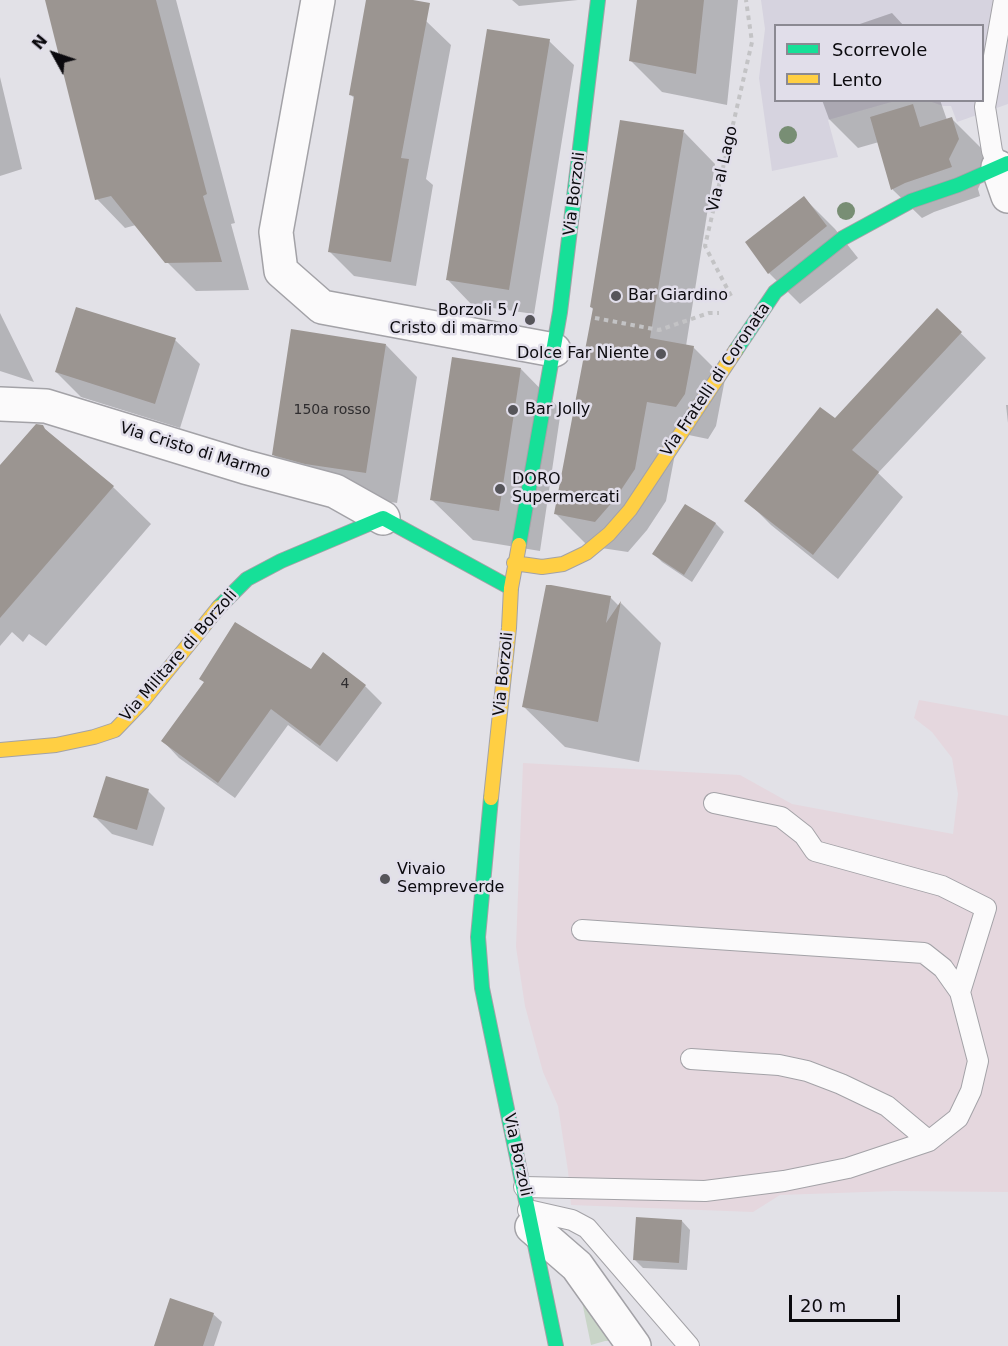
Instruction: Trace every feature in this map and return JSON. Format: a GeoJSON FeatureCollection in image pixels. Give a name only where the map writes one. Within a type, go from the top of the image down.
{"type":"FeatureCollection","features":[{"type":"Feature","properties":{"kind":"main road","name":"Via Borzoli"},"geometry":{"type":"LineString","coordinates":[[556,1346],[482,988],[477,937],[514,562],[560,312],[598,0]]}},
{"type":"Feature","properties":{"kind":"main road","name":"Via Fratelli di Coronata"},"geometry":{"type":"LineString","coordinates":[[514,562],[542,567],[563,564],[598,545],[630,510],[775,292],[843,238],[910,201],[958,185],[1005,175]]}},
{"type":"Feature","properties":{"kind":"main road"},"geometry":{"type":"LineString","coordinates":[[383,518],[511,588]]}},
{"type":"Feature","properties":{"kind":"main road","name":"Via Militare di Borzoli"},"geometry":{"type":"LineString","coordinates":[[0,750],[56,745],[115,730],[142,702],[220,605],[247,579],[281,561],[383,518]]}},
{"type":"Feature","properties":{"kind":"street"},"geometry":{"type":"LineString","coordinates":[[318,0],[276,232],[281,270],[322,307],[554,350]]}},
{"type":"Feature","properties":{"kind":"street","name":"Via Cristo di Marmo"},"geometry":{"type":"LineString","coordinates":[[0,404],[46,406],[245,467],[335,491],[383,518]]}},
{"type":"Feature","properties":{"kind":"street"},"geometry":{"type":"LineString","coordinates":[[530,1218],[577,1266],[634,1346]]}},
{"type":"Feature","properties":{"kind":"lane","name":"Via Fratelli di Coronata"},"geometry":{"type":"LineString","coordinates":[[1004,0],[985,107],[992,151],[1005,175]]}},
{"type":"Feature","properties":{"kind":"lane"},"geometry":{"type":"LineString","coordinates":[[714,803],[781,817],[804,835],[815,851],[942,886],[986,908],[960,992]]}},
{"type":"Feature","properties":{"kind":"lane"},"geometry":{"type":"LineString","coordinates":[[524,1187],[705,1191],[784,1181],[848,1168],[928,1141],[958,1118],[971,1091],[978,1061],[960,992],[944,968],[924,952],[582,930]]}},
{"type":"Feature","properties":{"kind":"lane"},"geometry":{"type":"LineString","coordinates":[[691,1059],[778,1065],[807,1071],[887,1106],[928,1141]]}},
{"type":"Feature","properties":{"kind":"lane"},"geometry":{"type":"LineString","coordinates":[[530,1218],[572,1220],[586,1228],[689,1346]]}},
{"type":"Feature","properties":{"kind":"path","name":"Via al Lago"},"geometry":{"type":"LineString","coordinates":[[737,311],[705,246],[752,42],[746,0]]}},
{"type":"Feature","properties":{"kind":"path"},"geometry":{"type":"LineString","coordinates":[[560,312],[659,330],[709,313],[737,311],[755,320]]}},
{"type":"Feature","properties":{"kind":"shaded area"},"geometry":{"type":"Polygon","coordinates":[[[761,0],[1008,0],[1008,104],[957,122],[951,106],[932,102],[984,102],[984,24],[774,24],[774,102],[891,102],[828,120],[838,157],[772,171],[759,78],[765,29],[761,0]]]}},
{"type":"Feature","properties":{"kind":"shaded area"},"geometry":{"type":"Polygon","coordinates":[[[919,700],[1008,716],[1008,1192],[894,1191],[780,1195],[753,1212],[571,1205],[558,1106],[543,1072],[525,1006],[516,947],[523,763],[740,775],[792,804],[953,834],[958,794],[952,758],[932,732],[914,718],[919,700]]]}},
{"type":"Feature","properties":{"kind":"green space"},"geometry":{"type":"Polygon","coordinates":[[[580,1292],[615,1341],[591,1345],[580,1292]]]}},
{"type":"Feature","properties":{"kind":"building"},"geometry":{"type":"Polygon","coordinates":[[[45,0],[156,0],[207,194],[203,196],[222,262],[165,263],[111,196],[95,200],[45,0]]]}},
{"type":"Feature","properties":{"kind":"building"},"geometry":{"type":"Polygon","coordinates":[[[366,0],[413,0],[430,3],[401,158],[409,159],[391,262],[328,252],[354,96],[349,95],[366,0]]]}},
{"type":"Feature","properties":{"kind":"building"},"geometry":{"type":"Polygon","coordinates":[[[637,0],[704,0],[696,74],[629,61],[637,0]]]}},
{"type":"Feature","properties":{"kind":"building"},"geometry":{"type":"Polygon","coordinates":[[[487,29],[550,39],[509,290],[446,280],[487,29]]]}},
{"type":"Feature","properties":{"kind":"building"},"geometry":{"type":"Polygon","coordinates":[[[913,104],[920,127],[952,117],[959,139],[949,159],[952,167],[891,190],[870,117],[913,104]]]}},
{"type":"Feature","properties":{"kind":"building"},"geometry":{"type":"Polygon","coordinates":[[[620,120],[684,130],[650,338],[694,346],[685,394],[676,407],[647,402],[635,469],[615,499],[595,522],[554,514],[593,308],[590,307],[620,120]]]}},
{"type":"Feature","properties":{"kind":"building"},"geometry":{"type":"Polygon","coordinates":[[[804,196],[827,226],[768,274],[745,242],[804,196]]]}},
{"type":"Feature","properties":{"kind":"building"},"geometry":{"type":"Polygon","coordinates":[[[76,307],[176,338],[155,404],[55,372],[76,307]]]}},
{"type":"Feature","properties":{"kind":"building"},"geometry":{"type":"Polygon","coordinates":[[[937,308],[962,332],[852,450],[879,472],[813,555],[744,501],[820,407],[835,418],[937,308]]]}},
{"type":"Feature","properties":{"kind":"building"},"geometry":{"type":"Polygon","coordinates":[[[291,329],[386,344],[366,473],[305,464],[272,455],[291,329]]]}},
{"type":"Feature","properties":{"kind":"building"},"geometry":{"type":"Polygon","coordinates":[[[452,357],[521,368],[499,511],[430,500],[452,357]]]}},
{"type":"Feature","properties":{"kind":"building"},"geometry":{"type":"Polygon","coordinates":[[[36,424],[43,425],[114,486],[0,618],[0,465],[36,424]]]}},
{"type":"Feature","properties":{"kind":"building"},"geometry":{"type":"Polygon","coordinates":[[[685,504],[716,523],[684,575],[652,554],[685,504]]]}},
{"type":"Feature","properties":{"kind":"building"},"geometry":{"type":"Polygon","coordinates":[[[546,585],[611,596],[606,623],[621,601],[598,722],[522,707],[546,585]]]}},
{"type":"Feature","properties":{"kind":"building"},"geometry":{"type":"Polygon","coordinates":[[[235,622],[311,669],[323,652],[366,685],[320,746],[271,709],[218,783],[161,741],[204,682],[199,679],[235,622]]]}},
{"type":"Feature","properties":{"kind":"building"},"geometry":{"type":"Polygon","coordinates":[[[106,776],[149,789],[137,830],[93,817],[106,776]]]}},
{"type":"Feature","properties":{"kind":"building"},"geometry":{"type":"Polygon","coordinates":[[[636,1217],[682,1220],[679,1263],[633,1260],[636,1217]]]}},
{"type":"Feature","properties":{"kind":"building"},"geometry":{"type":"Polygon","coordinates":[[[170,1298],[214,1313],[203,1346],[154,1346],[170,1298]]]}},
{"type":"Feature","properties":{"kind":"traffic: fast"},"geometry":{"type":"LineString","coordinates":[[519,545],[560,312],[598,0]]}},
{"type":"Feature","properties":{"kind":"traffic: fast"},"geometry":{"type":"LineString","coordinates":[[736,350],[775,292],[843,238],[911,201],[958,185],[1008,163]]}},
{"type":"Feature","properties":{"kind":"traffic: fast"},"geometry":{"type":"LineString","coordinates":[[219,607],[247,579],[281,561],[383,518],[511,588]]}},
{"type":"Feature","properties":{"kind":"traffic: fast"},"geometry":{"type":"LineString","coordinates":[[491,798],[478,937],[482,988],[556,1346]]}},
{"type":"Feature","properties":{"kind":"traffic: slow"},"geometry":{"type":"LineString","coordinates":[[514,563],[542,567],[563,564],[586,553],[609,534],[630,510],[736,350]]}},
{"type":"Feature","properties":{"kind":"traffic: slow"},"geometry":{"type":"LineString","coordinates":[[491,798],[509,628],[511,588],[519,545]]}},
{"type":"Feature","properties":{"kind":"traffic: slow"},"geometry":{"type":"LineString","coordinates":[[0,750],[56,745],[115,730],[142,702],[219,607]]}},
{"type":"Feature","properties":{"kind":"place","name":"Bar Giardino"},"geometry":{"type":"Point","coordinates":[616,296]}},
{"type":"Feature","properties":{"kind":"place","name":"Borzoli 5 / Cristo di marmo"},"geometry":{"type":"Point","coordinates":[530,320]}},
{"type":"Feature","properties":{"kind":"place","name":"Dolce Far Niente"},"geometry":{"type":"Point","coordinates":[661,354]}},
{"type":"Feature","properties":{"kind":"place","name":"Bar Jolly"},"geometry":{"type":"Point","coordinates":[513,410]}},
{"type":"Feature","properties":{"kind":"place","name":"DORO Supermercati"},"geometry":{"type":"Point","coordinates":[500,489]}},
{"type":"Feature","properties":{"kind":"place","name":"Vivaio Sempreverde"},"geometry":{"type":"Point","coordinates":[385,879]}}]}
